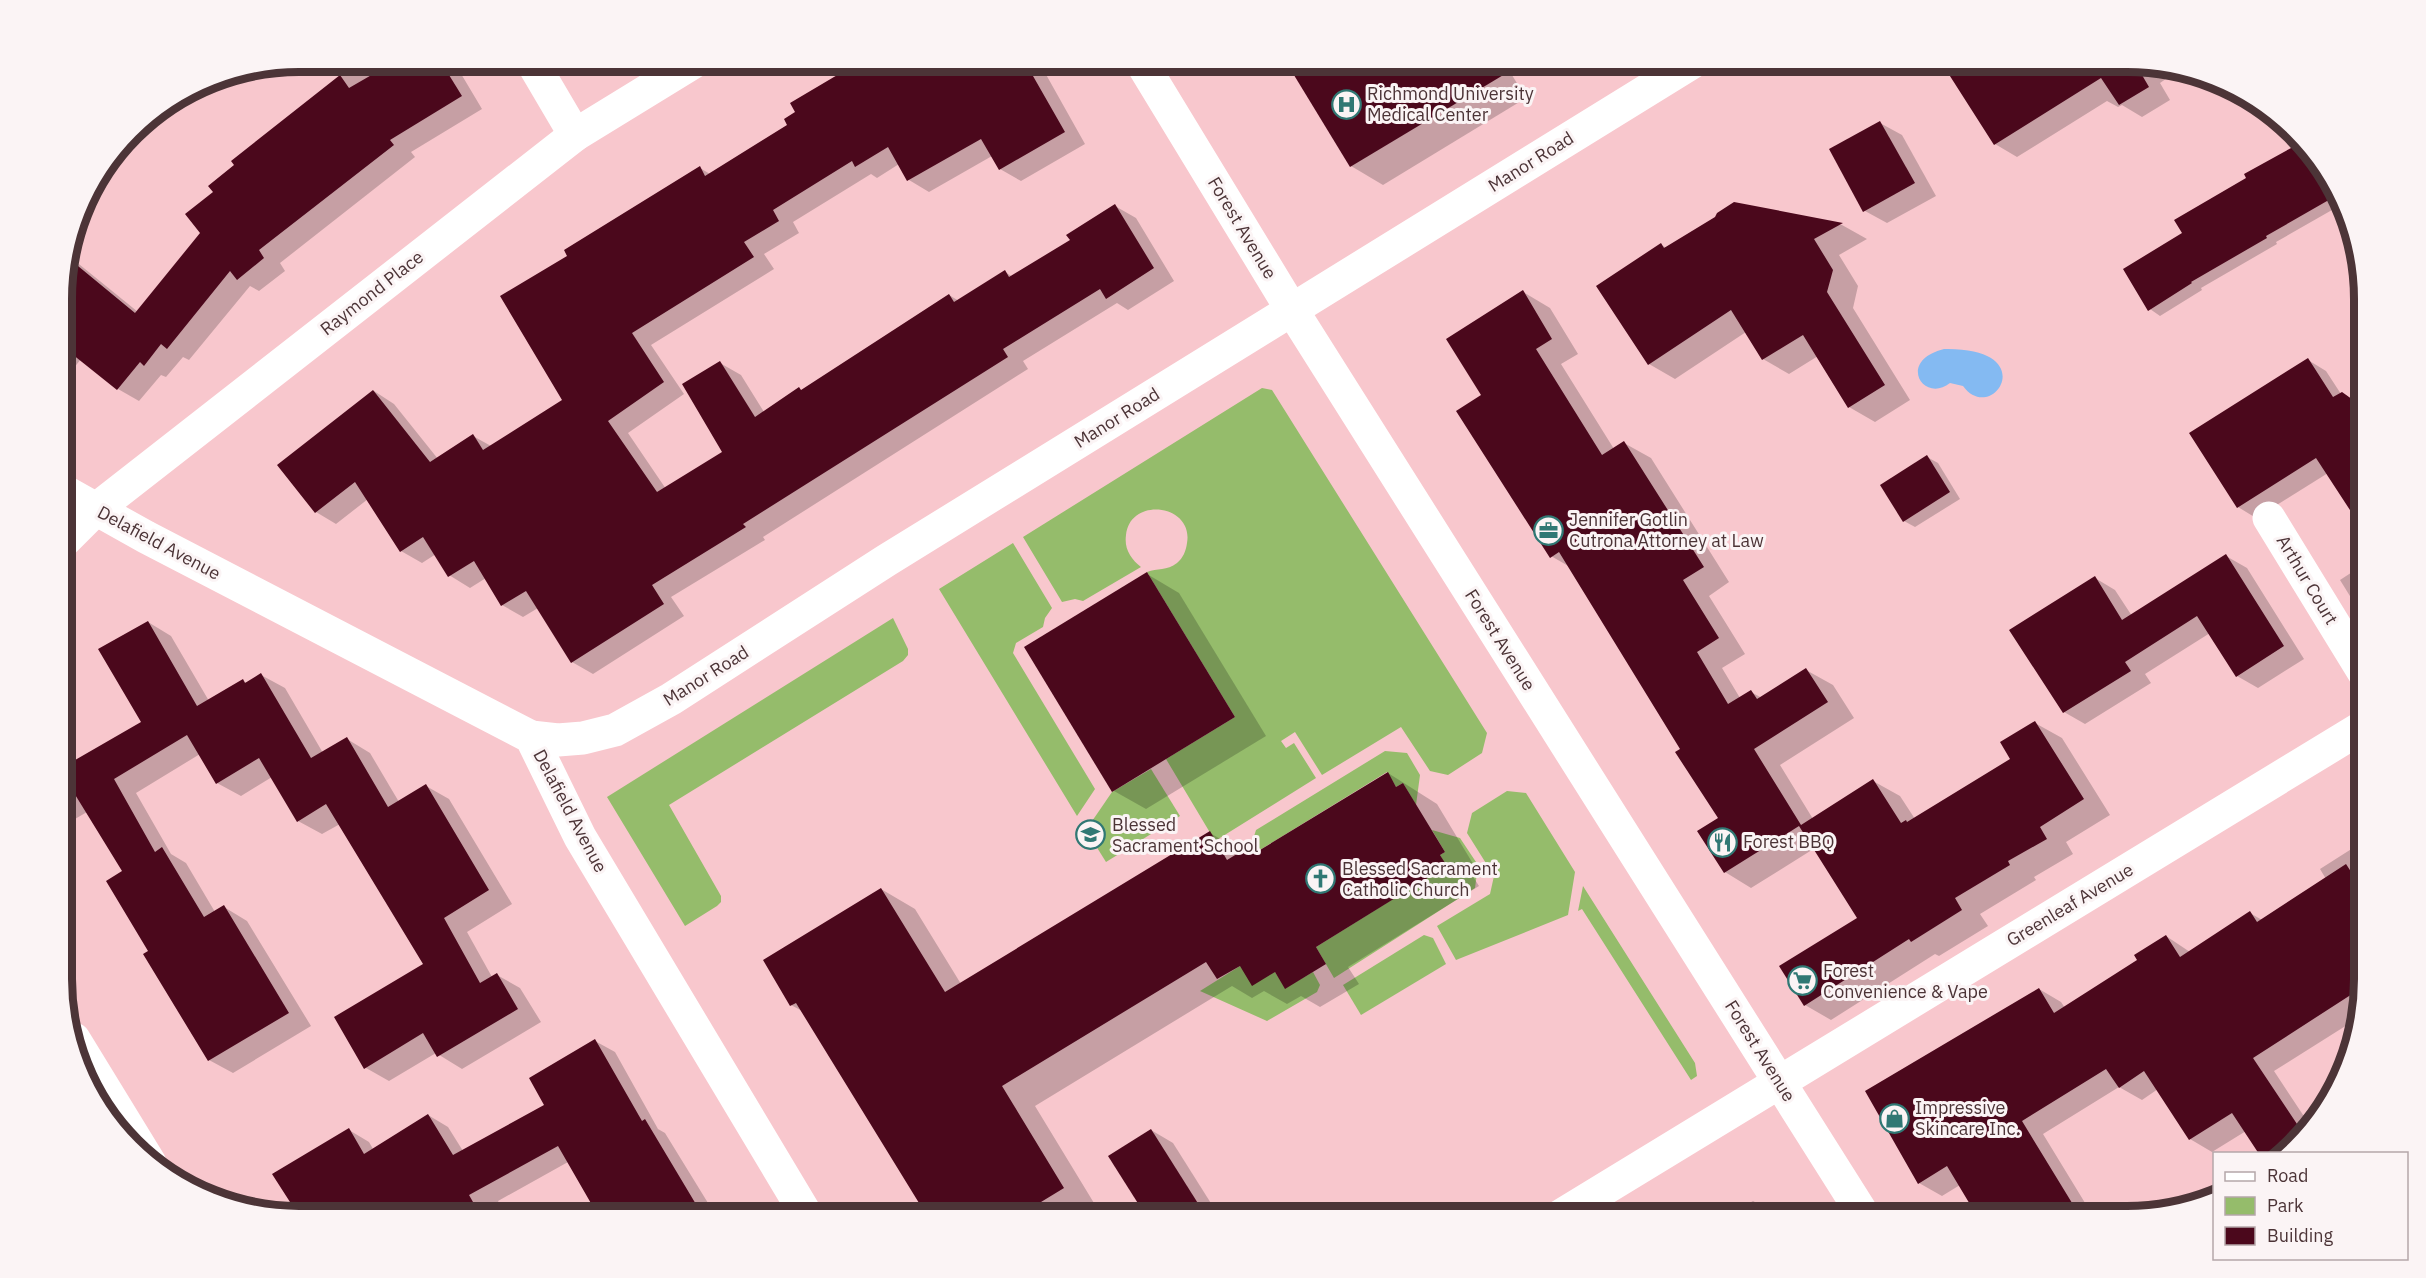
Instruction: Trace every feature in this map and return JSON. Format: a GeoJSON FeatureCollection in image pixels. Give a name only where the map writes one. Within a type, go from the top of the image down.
{"type":"FeatureCollection","features":[{"type":"Feature","properties":{"kind":"street"},"geometry":{"type":"LineString","coordinates":[[538,72],[575,135]]}},
{"type":"Feature","properties":{"kind":"street","name":"Raymond Place"},"geometry":{"type":"LineString","coordinates":[[72,533],[95,510],[575,135],[678,72]]}},
{"type":"Feature","properties":{"kind":"street","name":"Forest Avenue"},"geometry":{"type":"LineString","coordinates":[[1147,72],[1292,310],[1858,1206]]}},
{"type":"Feature","properties":{"kind":"street","name":"Manor Road"},"geometry":{"type":"LineString","coordinates":[[531,737],[558,740],[583,738],[615,730],[671,699],[887,560],[1677,72]]}},
{"type":"Feature","properties":{"kind":"street","name":"Delafield Avenue"},"geometry":{"type":"LineString","coordinates":[[72,496],[95,510],[531,737],[580,837],[801,1206]]}},
{"type":"Feature","properties":{"kind":"street","name":"Arthur Court"},"geometry":{"type":"LineString","coordinates":[[2269,518],[2354,657]]}},
{"type":"Feature","properties":{"kind":"street","name":"Greenleaf Avenue"},"geometry":{"type":"LineString","coordinates":[[1576,1206],[2354,732]]}},
{"type":"Feature","properties":{"kind":"street"},"geometry":{"type":"LineString","coordinates":[[87,1060],[133,1135]]}},
{"type":"Feature","properties":{"kind":"green space"},"geometry":{"type":"Polygon","coordinates":[[[1262,388],[1272,390],[1487,733],[1482,753],[1448,775],[1430,771],[1401,727],[1322,775],[1295,732],[1281,741],[1286,748],[1294,743],[1316,778],[1215,841],[1166,759],[1235,717],[1147,572],[1170,567],[1183,557],[1187,543],[1187,530],[1181,520],[1172,513],[1161,510],[1149,510],[1138,514],[1130,523],[1126,545],[1134,561],[1141,567],[1083,601],[1075,599],[1062,602],[1023,537],[1262,388]]]}},
{"type":"Feature","properties":{"kind":"green space"},"geometry":{"type":"Polygon","coordinates":[[[1013,543],[1052,608],[1045,618],[1043,627],[1016,643],[1013,653],[1095,789],[1077,816],[939,589],[1013,543]]]}},
{"type":"Feature","properties":{"kind":"green space"},"geometry":{"type":"Polygon","coordinates":[[[893,618],[908,649],[908,655],[903,661],[669,805],[721,896],[721,902],[717,906],[685,926],[607,797],[893,618]]]}},
{"type":"Feature","properties":{"kind":"green space"},"geometry":{"type":"Polygon","coordinates":[[[1385,751],[1407,753],[1420,775],[1416,805],[1403,783],[1396,787],[1387,772],[1255,853],[1251,846],[1256,830],[1385,751]]]}},
{"type":"Feature","properties":{"kind":"green space"},"geometry":{"type":"Polygon","coordinates":[[[1151,769],[1180,816],[1106,862],[1086,830],[1112,792],[1151,769]]]}},
{"type":"Feature","properties":{"kind":"green space"},"geometry":{"type":"Polygon","coordinates":[[[1507,791],[1526,793],[1575,872],[1568,915],[1456,960],[1437,926],[1490,894],[1494,876],[1467,833],[1472,813],[1507,791]]]}},
{"type":"Feature","properties":{"kind":"green space"},"geometry":{"type":"Polygon","coordinates":[[[1432,830],[1460,838],[1478,865],[1475,888],[1334,978],[1316,947],[1446,866],[1440,855],[1445,852],[1432,830]]]}},
{"type":"Feature","properties":{"kind":"green space"},"geometry":{"type":"Polygon","coordinates":[[[1583,886],[1695,1063],[1697,1076],[1691,1080],[1582,909],[1578,911],[1583,886]]]}},
{"type":"Feature","properties":{"kind":"green space"},"geometry":{"type":"Polygon","coordinates":[[[1424,935],[1433,938],[1446,964],[1361,1015],[1343,985],[1424,935]]]}},
{"type":"Feature","properties":{"kind":"green space"},"geometry":{"type":"Polygon","coordinates":[[[1240,966],[1275,972],[1285,988],[1313,972],[1320,985],[1317,992],[1267,1021],[1200,991],[1240,966]]]}},
{"type":"Feature","properties":{"kind":"water"},"geometry":{"type":"Polygon","coordinates":[[[1944,349],[1975,352],[1993,360],[2002,370],[2002,382],[1996,391],[1986,397],[1975,396],[1963,386],[1950,383],[1940,388],[1924,385],[1919,378],[1918,371],[1921,362],[1929,355],[1944,349]]]}},
{"type":"Feature","properties":{"kind":"building"},"geometry":{"type":"Polygon","coordinates":[[[377,72],[447,72],[462,96],[390,140],[394,145],[259,250],[264,258],[237,280],[230,271],[167,349],[161,344],[144,366],[140,362],[117,390],[72,354],[72,284],[74,271],[78,266],[135,313],[200,233],[185,214],[213,192],[208,186],[234,165],[231,161],[340,75],[349,88],[377,72]]]}},
{"type":"Feature","properties":{"kind":"building"},"geometry":{"type":"Polygon","coordinates":[[[838,72],[1031,72],[1065,132],[999,170],[981,139],[907,181],[888,147],[855,167],[852,161],[773,210],[779,221],[744,242],[754,257],[632,333],[664,382],[608,421],[657,492],[722,452],[682,384],[720,361],[755,417],[799,387],[801,390],[949,294],[954,302],[1005,270],[1009,277],[1070,240],[1066,235],[1115,204],[1154,268],[1106,299],[1100,289],[1003,349],[1008,357],[743,524],[746,527],[652,585],[664,604],[571,663],[526,591],[501,606],[474,561],[448,577],[423,537],[400,552],[355,482],[315,513],[277,465],[373,390],[430,462],[473,434],[483,450],[562,400],[500,296],[567,256],[564,250],[700,166],[705,176],[787,125],[784,119],[795,112],[790,103],[839,74],[838,72]]]}},
{"type":"Feature","properties":{"kind":"building"},"geometry":{"type":"Polygon","coordinates":[[[1292,72],[1508,72],[1350,167],[1292,72]]]}},
{"type":"Feature","properties":{"kind":"building"},"geometry":{"type":"Polygon","coordinates":[[[1947,72],[2140,72],[2149,87],[2119,105],[2101,78],[1994,145],[1947,72]]]}},
{"type":"Feature","properties":{"kind":"building"},"geometry":{"type":"Polygon","coordinates":[[[1880,121],[1915,183],[1863,212],[1829,149],[1880,121]]]}},
{"type":"Feature","properties":{"kind":"building"},"geometry":{"type":"Polygon","coordinates":[[[2295,146],[2316,173],[2331,199],[2191,282],[2148,311],[2123,269],[2182,233],[2174,220],[2246,178],[2244,174],[2295,146]]]}},
{"type":"Feature","properties":{"kind":"building"},"geometry":{"type":"Polygon","coordinates":[[[1734,202],[1843,223],[1814,239],[1833,270],[1827,292],[1885,385],[1848,408],[1803,335],[1762,360],[1731,310],[1648,365],[1596,286],[1661,243],[1664,248],[1715,217],[1717,213],[1734,202]]]}},
{"type":"Feature","properties":{"kind":"building"},"geometry":{"type":"Polygon","coordinates":[[[1523,290],[1552,339],[1536,349],[1602,455],[1624,441],[1704,567],[1683,580],[1719,638],[1697,652],[1728,704],[1751,690],[1757,699],[1806,668],[1828,702],[1754,749],[1801,825],[1873,779],[1901,823],[1906,820],[1907,822],[2010,759],[2000,742],[2035,721],[2084,799],[2040,827],[2047,839],[2008,861],[2010,865],[1955,898],[1962,910],[1911,942],[1909,939],[1804,1006],[1779,966],[1857,918],[1799,826],[1724,873],[1697,831],[1718,818],[1675,752],[1680,749],[1559,552],[1550,558],[1456,411],[1481,395],[1446,339],[1523,290]]]}},
{"type":"Feature","properties":{"kind":"building"},"geometry":{"type":"Polygon","coordinates":[[[2308,358],[2333,397],[2342,392],[2354,401],[2354,516],[2316,458],[2237,508],[2189,433],[2308,358]]]}},
{"type":"Feature","properties":{"kind":"building"},"geometry":{"type":"Polygon","coordinates":[[[1927,455],[1950,492],[1903,522],[1880,485],[1927,455]]]}},
{"type":"Feature","properties":{"kind":"building"},"geometry":{"type":"Polygon","coordinates":[[[2226,554],[2284,646],[2236,677],[2197,616],[2125,662],[2131,671],[2063,713],[2009,630],[2095,576],[2122,620],[2226,554]]]}},
{"type":"Feature","properties":{"kind":"building"},"geometry":{"type":"Polygon","coordinates":[[[1147,572],[1235,717],[1112,792],[1024,647],[1147,572]]]}},
{"type":"Feature","properties":{"kind":"building"},"geometry":{"type":"Polygon","coordinates":[[[148,621],[197,706],[243,679],[245,683],[261,673],[311,758],[347,737],[388,807],[426,784],[489,890],[444,918],[480,983],[497,973],[518,1009],[437,1057],[423,1033],[364,1069],[334,1017],[423,964],[326,804],[297,822],[259,758],[216,784],[187,735],[114,779],[155,852],[162,847],[204,917],[224,905],[289,1013],[208,1061],[143,954],[148,951],[106,881],[122,871],[72,790],[72,762],[141,722],[98,649],[148,621]]]}},
{"type":"Feature","properties":{"kind":"building"},"geometry":{"type":"Polygon","coordinates":[[[1388,772],[1396,787],[1403,783],[1445,852],[1440,855],[1447,866],[1316,947],[1326,964],[1285,989],[1275,972],[1252,986],[1240,966],[1217,979],[1206,962],[1002,1086],[1064,1188],[1034,1206],[921,1206],[796,1003],[790,1006],[763,960],[881,888],[945,992],[1210,831],[1227,860],[1250,846],[1255,853],[1388,772]]]}},
{"type":"Feature","properties":{"kind":"building"},"geometry":{"type":"Polygon","coordinates":[[[2346,864],[2354,876],[2354,993],[2253,1058],[2299,1127],[2277,1150],[2258,1152],[2232,1113],[2189,1140],[2144,1071],[2119,1088],[2106,1069],[2022,1121],[2074,1206],[1971,1206],[1947,1166],[1918,1184],[1865,1091],[2039,988],[2054,1013],[2137,960],[2134,955],[2166,935],[2180,957],[2250,911],[2257,922],[2346,864]]]}},
{"type":"Feature","properties":{"kind":"building"},"geometry":{"type":"Polygon","coordinates":[[[595,1039],[642,1121],[645,1119],[697,1206],[593,1206],[558,1146],[469,1195],[475,1206],[293,1206],[272,1174],[349,1128],[364,1154],[428,1114],[453,1155],[544,1105],[529,1078],[595,1039]]]}},
{"type":"Feature","properties":{"kind":"building"},"geometry":{"type":"Polygon","coordinates":[[[1151,1129],[1200,1206],[1140,1206],[1108,1156],[1151,1129]]]}},
{"type":"Feature","properties":{"kind":"place","name":"Richmond University Medical Center"},"geometry":{"type":"Point","coordinates":[1346,104]}},
{"type":"Feature","properties":{"kind":"place","name":"Jennifer Gotlin Cutrona Attorney at Law"},"geometry":{"type":"Point","coordinates":[1548,530]}},
{"type":"Feature","properties":{"kind":"place","name":"Blessed Sacrament School"},"geometry":{"type":"Point","coordinates":[1091,835]}},
{"type":"Feature","properties":{"kind":"place","name":"Forest BBQ"},"geometry":{"type":"Point","coordinates":[1722,842]}},
{"type":"Feature","properties":{"kind":"place","name":"Blessed Sacrament Catholic Church"},"geometry":{"type":"Point","coordinates":[1321,879]}},
{"type":"Feature","properties":{"kind":"place","name":"Forest Convenience & Vape"},"geometry":{"type":"Point","coordinates":[1802,981]}},
{"type":"Feature","properties":{"kind":"place","name":"Impressive Skincare Inc."},"geometry":{"type":"Point","coordinates":[1894,1118]}}]}
